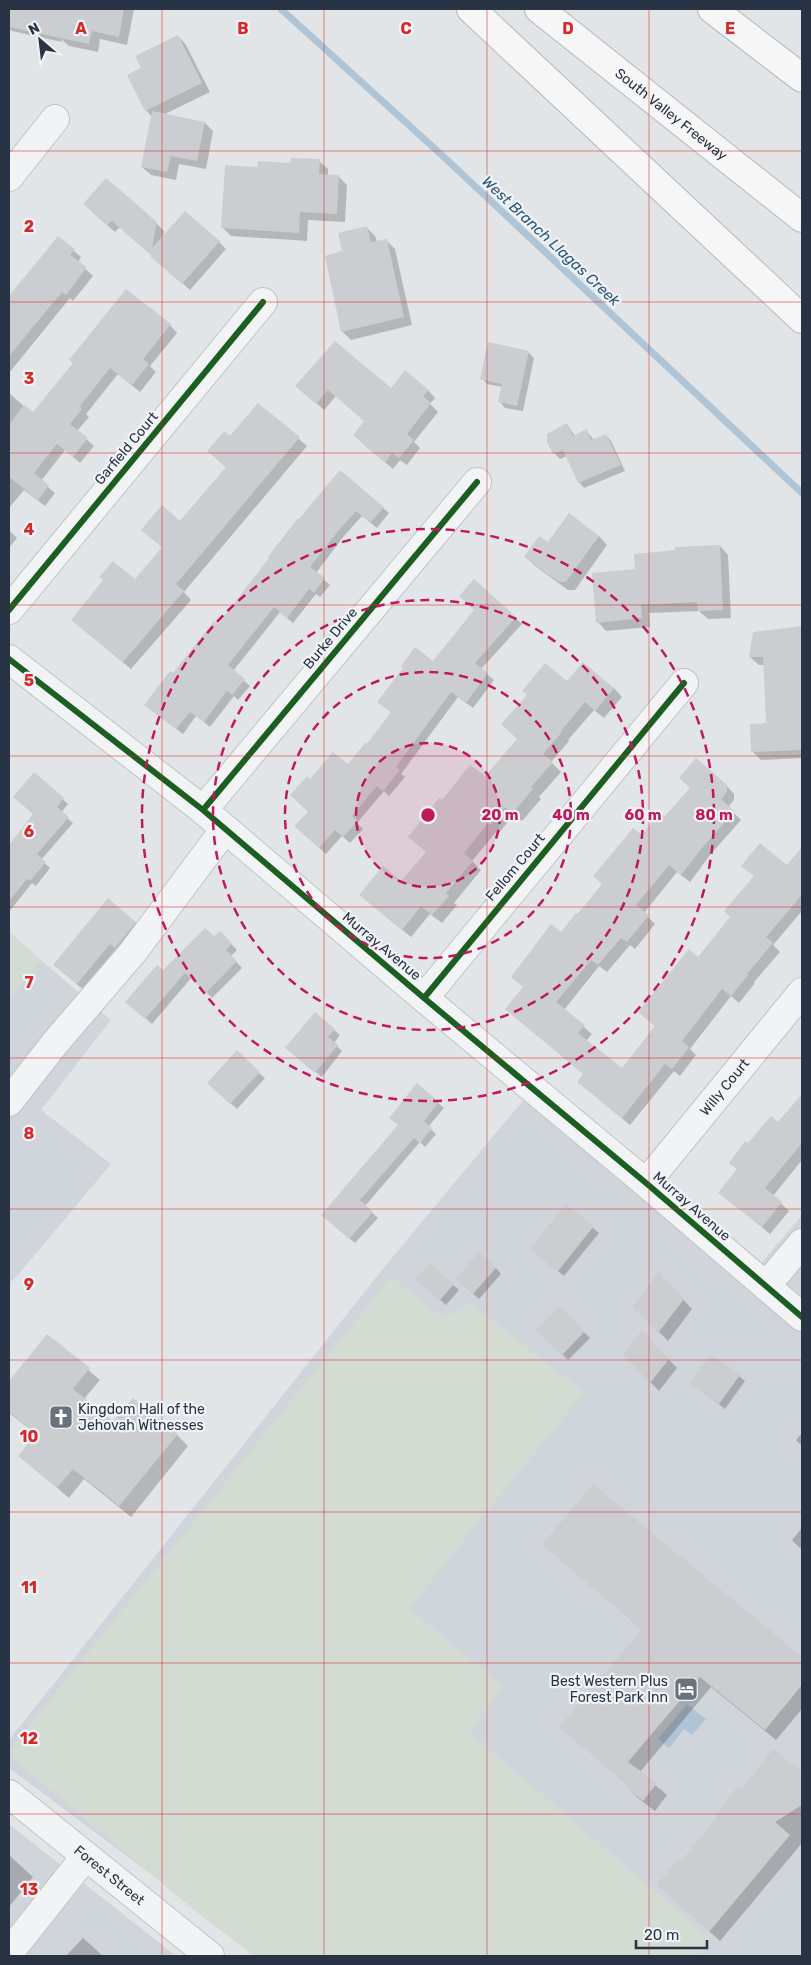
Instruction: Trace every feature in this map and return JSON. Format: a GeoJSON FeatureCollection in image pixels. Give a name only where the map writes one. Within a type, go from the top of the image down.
{"type":"FeatureCollection","features":[{"type":"Feature","properties":{"kind":"highway"},"geometry":{"type":"LineString","coordinates":[[471,9],[802,319]]}},
{"type":"Feature","properties":{"kind":"highway","name":"South Valley Freeway"},"geometry":{"type":"LineString","coordinates":[[539,9],[802,218]]}},
{"type":"Feature","properties":{"kind":"highway"},"geometry":{"type":"LineString","coordinates":[[712,9],[802,78]]}},
{"type":"Feature","properties":{"kind":"street"},"geometry":{"type":"LineString","coordinates":[[9,176],[55,119]]}},
{"type":"Feature","properties":{"kind":"street","name":"Garfield Court"},"geometry":{"type":"LineString","coordinates":[[9,610],[263,302]]}},
{"type":"Feature","properties":{"kind":"street","name":"Burke Drive"},"geometry":{"type":"LineString","coordinates":[[203,810],[477,482]]}},
{"type":"Feature","properties":{"kind":"street","name":"Murray Avenue"},"geometry":{"type":"LineString","coordinates":[[9,659],[203,810],[802,1317]]}},
{"type":"Feature","properties":{"kind":"street","name":"Fellom Court"},"geometry":{"type":"LineString","coordinates":[[424,998],[684,683]]}},
{"type":"Feature","properties":{"kind":"street"},"geometry":{"type":"LineString","coordinates":[[9,1102],[55,1043],[133,952],[225,829]]}},
{"type":"Feature","properties":{"kind":"street","name":"Willy Court"},"geometry":{"type":"LineString","coordinates":[[646,1183],[802,992]]}},
{"type":"Feature","properties":{"kind":"street"},"geometry":{"type":"LineString","coordinates":[[766,1286],[802,1243]]}},
{"type":"Feature","properties":{"kind":"street","name":"Forest Street"},"geometry":{"type":"LineString","coordinates":[[9,1794],[202,1954]]}},
{"type":"Feature","properties":{"kind":"street"},"geometry":{"type":"LineString","coordinates":[[9,1953],[86,1857]]}},
{"type":"Feature","properties":{"kind":"shaded area"},"geometry":{"type":"Polygon","coordinates":[[[9,931],[41,960],[9,998],[9,931]]]}},
{"type":"Feature","properties":{"kind":"shaded area"},"geometry":{"type":"Polygon","coordinates":[[[41,960],[111,1020],[41,1110],[111,1164],[18,1275],[9,1283],[9,998],[41,960]]]}},
{"type":"Feature","properties":{"kind":"shaded area"},"geometry":{"type":"Polygon","coordinates":[[[525,1098],[758,1267],[802,1215],[802,1956],[260,1956],[9,1768],[9,1740],[386,1265],[525,1098]]]}},
{"type":"Feature","properties":{"kind":"shaded area"},"geometry":{"type":"Polygon","coordinates":[[[391,1277],[444,1318],[470,1303],[584,1392],[409,1608],[502,1686],[470,1733],[711,1939],[700,1956],[254,1956],[194,1910],[9,1755],[9,1751],[391,1277]]]}},
{"type":"Feature","properties":{"kind":"shaded area"},"geometry":{"type":"Polygon","coordinates":[[[9,1824],[176,1956],[9,1956],[9,1824]]]}},
{"type":"Feature","properties":{"kind":"water"},"geometry":{"type":"Polygon","coordinates":[[[687,1704],[706,1719],[692,1735],[684,1729],[669,1748],[658,1739],[687,1704]]]}},
{"type":"Feature","properties":{"kind":"building"},"geometry":{"type":"Polygon","coordinates":[[[9,9],[124,9],[119,37],[92,31],[89,44],[9,27],[9,9]]]}},
{"type":"Feature","properties":{"kind":"building"},"geometry":{"type":"Polygon","coordinates":[[[178,35],[202,83],[145,111],[127,75],[141,68],[135,56],[178,35]]]}},
{"type":"Feature","properties":{"kind":"building"},"geometry":{"type":"Polygon","coordinates":[[[152,111],[205,122],[197,161],[171,156],[167,172],[141,167],[152,111]]]}},
{"type":"Feature","properties":{"kind":"building"},"geometry":{"type":"Polygon","coordinates":[[[291,158],[320,159],[319,174],[339,175],[337,214],[300,212],[299,233],[221,228],[225,165],[257,167],[258,161],[290,163],[291,158]]]}},
{"type":"Feature","properties":{"kind":"building"},"geometry":{"type":"Polygon","coordinates":[[[106,178],[157,222],[152,248],[185,211],[220,241],[182,284],[112,221],[107,225],[83,204],[106,178]]]}},
{"type":"Feature","properties":{"kind":"building"},"geometry":{"type":"Polygon","coordinates":[[[367,226],[371,242],[387,239],[404,317],[341,332],[325,256],[342,251],[338,233],[367,226]]]}},
{"type":"Feature","properties":{"kind":"building"},"geometry":{"type":"Polygon","coordinates":[[[58,236],[75,249],[70,255],[87,267],[66,295],[62,292],[9,356],[9,296],[58,236]]]}},
{"type":"Feature","properties":{"kind":"building"},"geometry":{"type":"Polygon","coordinates":[[[126,289],[171,324],[143,359],[149,364],[132,385],[110,368],[80,406],[82,409],[70,424],[88,438],[73,457],[57,444],[34,473],[49,485],[38,500],[9,477],[9,425],[24,405],[33,412],[73,363],[69,360],[126,289]]]}},
{"type":"Feature","properties":{"kind":"building"},"geometry":{"type":"Polygon","coordinates":[[[335,341],[391,388],[405,370],[429,390],[423,396],[431,403],[407,434],[414,440],[399,458],[392,453],[385,463],[353,435],[364,421],[328,390],[316,404],[295,386],[335,341]]]}},
{"type":"Feature","properties":{"kind":"building"},"geometry":{"type":"Polygon","coordinates":[[[488,342],[529,351],[517,406],[498,402],[502,384],[480,379],[488,342]]]}},
{"type":"Feature","properties":{"kind":"building"},"geometry":{"type":"Polygon","coordinates":[[[258,403],[300,437],[176,584],[184,591],[123,662],[71,620],[103,580],[99,577],[113,561],[135,579],[162,547],[141,530],[162,505],[180,521],[226,467],[207,451],[224,431],[230,436],[258,403]]]}},
{"type":"Feature","properties":{"kind":"building"},"geometry":{"type":"Polygon","coordinates":[[[567,423],[573,436],[587,429],[591,440],[606,434],[621,465],[578,483],[563,450],[553,454],[547,442],[547,434],[567,423]]]}},
{"type":"Feature","properties":{"kind":"building"},"geometry":{"type":"Polygon","coordinates":[[[340,470],[384,507],[370,523],[356,511],[310,567],[325,578],[314,593],[309,589],[287,618],[274,607],[228,665],[245,679],[232,695],[227,691],[204,722],[190,712],[176,729],[144,705],[170,671],[173,673],[214,621],[218,624],[297,519],[299,519],[340,470]]]}},
{"type":"Feature","properties":{"kind":"building"},"geometry":{"type":"Polygon","coordinates":[[[569,513],[599,536],[566,582],[559,582],[524,557],[539,536],[548,542],[569,513]]]}},
{"type":"Feature","properties":{"kind":"building"},"geometry":{"type":"Polygon","coordinates":[[[720,545],[723,610],[698,611],[697,602],[641,605],[642,618],[596,623],[592,573],[635,569],[634,554],[675,550],[675,547],[720,545]]]}},
{"type":"Feature","properties":{"kind":"building"},"geometry":{"type":"Polygon","coordinates":[[[474,579],[516,617],[475,663],[488,673],[466,703],[451,692],[396,767],[400,770],[383,791],[377,786],[352,816],[358,821],[343,837],[335,830],[319,848],[294,826],[308,812],[290,795],[307,776],[310,779],[333,752],[348,764],[366,742],[367,744],[391,712],[377,702],[403,668],[401,666],[415,647],[433,661],[474,610],[459,596],[474,579]]]}},
{"type":"Feature","properties":{"kind":"building"},"geometry":{"type":"Polygon","coordinates":[[[802,626],[801,750],[751,752],[750,724],[766,723],[763,657],[749,657],[753,632],[802,626]]]}},
{"type":"Feature","properties":{"kind":"building"},"geometry":{"type":"Polygon","coordinates":[[[583,662],[614,688],[595,711],[585,702],[543,754],[553,762],[531,787],[533,789],[513,813],[505,807],[490,825],[488,823],[464,853],[473,861],[446,893],[449,896],[432,915],[421,906],[402,930],[359,895],[383,866],[401,881],[426,852],[408,837],[439,798],[442,800],[470,765],[485,776],[517,739],[501,724],[527,695],[522,691],[545,663],[567,681],[583,662]]]}},
{"type":"Feature","properties":{"kind":"building"},"geometry":{"type":"Polygon","coordinates":[[[696,758],[727,785],[727,792],[721,799],[734,811],[681,875],[669,865],[636,905],[649,915],[627,942],[621,938],[598,965],[591,960],[556,1002],[585,1025],[578,1033],[622,1068],[655,1026],[638,1012],[689,949],[698,957],[730,917],[724,911],[754,876],[741,866],[760,843],[787,865],[802,847],[802,895],[766,937],[773,943],[748,975],[731,996],[722,989],[682,1041],[689,1047],[672,1069],[665,1064],[622,1118],[577,1082],[583,1074],[505,1009],[523,987],[511,977],[551,924],[561,932],[576,913],[578,914],[602,884],[593,876],[633,828],[642,835],[660,812],[665,816],[690,788],[679,778],[696,758]]]}},
{"type":"Feature","properties":{"kind":"building"},"geometry":{"type":"Polygon","coordinates":[[[34,772],[64,798],[57,807],[69,817],[37,854],[46,862],[30,881],[27,879],[9,901],[9,845],[33,814],[13,797],[34,772]]]}},
{"type":"Feature","properties":{"kind":"building"},"geometry":{"type":"Polygon","coordinates":[[[108,898],[136,922],[115,948],[110,944],[77,984],[53,965],[108,898]]]}},
{"type":"Feature","properties":{"kind":"building"},"geometry":{"type":"Polygon","coordinates":[[[205,928],[214,936],[220,931],[232,943],[226,950],[237,961],[206,993],[185,973],[145,1019],[125,1002],[157,965],[163,970],[205,928]]]}},
{"type":"Feature","properties":{"kind":"building"},"geometry":{"type":"Polygon","coordinates":[[[315,1012],[335,1029],[328,1037],[338,1045],[315,1073],[285,1048],[315,1012]]]}},
{"type":"Feature","properties":{"kind":"building"},"geometry":{"type":"Polygon","coordinates":[[[237,1050],[260,1072],[230,1104],[207,1083],[237,1050]]]}},
{"type":"Feature","properties":{"kind":"building"},"geometry":{"type":"Polygon","coordinates":[[[417,1083],[439,1102],[424,1121],[432,1128],[420,1143],[414,1138],[360,1200],[373,1212],[349,1239],[321,1215],[398,1125],[389,1118],[417,1083]]]}},
{"type":"Feature","properties":{"kind":"building"},"geometry":{"type":"Polygon","coordinates":[[[802,1094],[802,1143],[765,1188],[782,1202],[762,1227],[718,1193],[737,1169],[729,1163],[745,1141],[748,1143],[771,1116],[778,1122],[802,1094]]]}},
{"type":"Feature","properties":{"kind":"building"},"geometry":{"type":"Polygon","coordinates":[[[566,1204],[594,1226],[558,1271],[530,1249],[566,1204]]]}},
{"type":"Feature","properties":{"kind":"building"},"geometry":{"type":"Polygon","coordinates":[[[479,1252],[496,1268],[473,1294],[456,1279],[479,1252]]]}},
{"type":"Feature","properties":{"kind":"building"},"geometry":{"type":"Polygon","coordinates":[[[430,1263],[454,1284],[440,1300],[415,1279],[430,1263]]]}},
{"type":"Feature","properties":{"kind":"building"},"geometry":{"type":"Polygon","coordinates":[[[659,1272],[684,1299],[658,1333],[632,1307],[659,1272]]]}},
{"type":"Feature","properties":{"kind":"building"},"geometry":{"type":"Polygon","coordinates":[[[559,1306],[585,1331],[562,1355],[536,1330],[559,1306]]]}},
{"type":"Feature","properties":{"kind":"building"},"geometry":{"type":"Polygon","coordinates":[[[642,1330],[669,1359],[650,1383],[623,1355],[642,1330]]]}},
{"type":"Feature","properties":{"kind":"building","name":"Kingdom Hall of the Jehovah Witnesses"},"geometry":{"type":"Polygon","coordinates":[[[47,1334],[90,1368],[73,1389],[113,1421],[133,1398],[178,1434],[119,1506],[73,1469],[57,1488],[18,1456],[36,1434],[9,1412],[9,1381],[47,1334]]]}},
{"type":"Feature","properties":{"kind":"building"},"geometry":{"type":"Polygon","coordinates":[[[711,1354],[740,1375],[719,1404],[690,1383],[711,1354]]]}},
{"type":"Feature","properties":{"kind":"building"},"geometry":{"type":"Polygon","coordinates":[[[593,1484],[802,1657],[802,1685],[765,1730],[700,1677],[628,1762],[657,1783],[643,1801],[627,1788],[628,1785],[559,1727],[642,1629],[542,1545],[593,1484]]]}},
{"type":"Feature","properties":{"kind":"building"},"geometry":{"type":"Polygon","coordinates":[[[773,1749],[802,1772],[802,1805],[775,1822],[790,1835],[709,1932],[657,1885],[679,1858],[682,1860],[718,1816],[715,1815],[738,1786],[742,1789],[773,1749]]]}},
{"type":"Feature","properties":{"kind":"waterway","name":"West Branch Llagas Creek"},"geometry":{"type":"LineString","coordinates":[[281,9],[445,158],[802,493]]}},
{"type":"Feature","properties":{"kind":"cycle path"},"geometry":{"type":"LineString","coordinates":[[9,610],[263,302]]}},
{"type":"Feature","properties":{"kind":"cycle path"},"geometry":{"type":"LineString","coordinates":[[203,810],[477,482]]}},
{"type":"Feature","properties":{"kind":"cycle path"},"geometry":{"type":"LineString","coordinates":[[9,659],[203,810],[802,1317]]}},
{"type":"Feature","properties":{"kind":"cycle path"},"geometry":{"type":"LineString","coordinates":[[424,998],[684,683]]}},
{"type":"Feature","properties":{"kind":"place","name":"Kingdom Hall of the Jehovah Witnesses"},"geometry":{"type":"Point","coordinates":[61,1417]}},
{"type":"Feature","properties":{"kind":"place","name":"Best Western Plus Forest Park Inn"},"geometry":{"type":"Point","coordinates":[686,1689]}}]}
